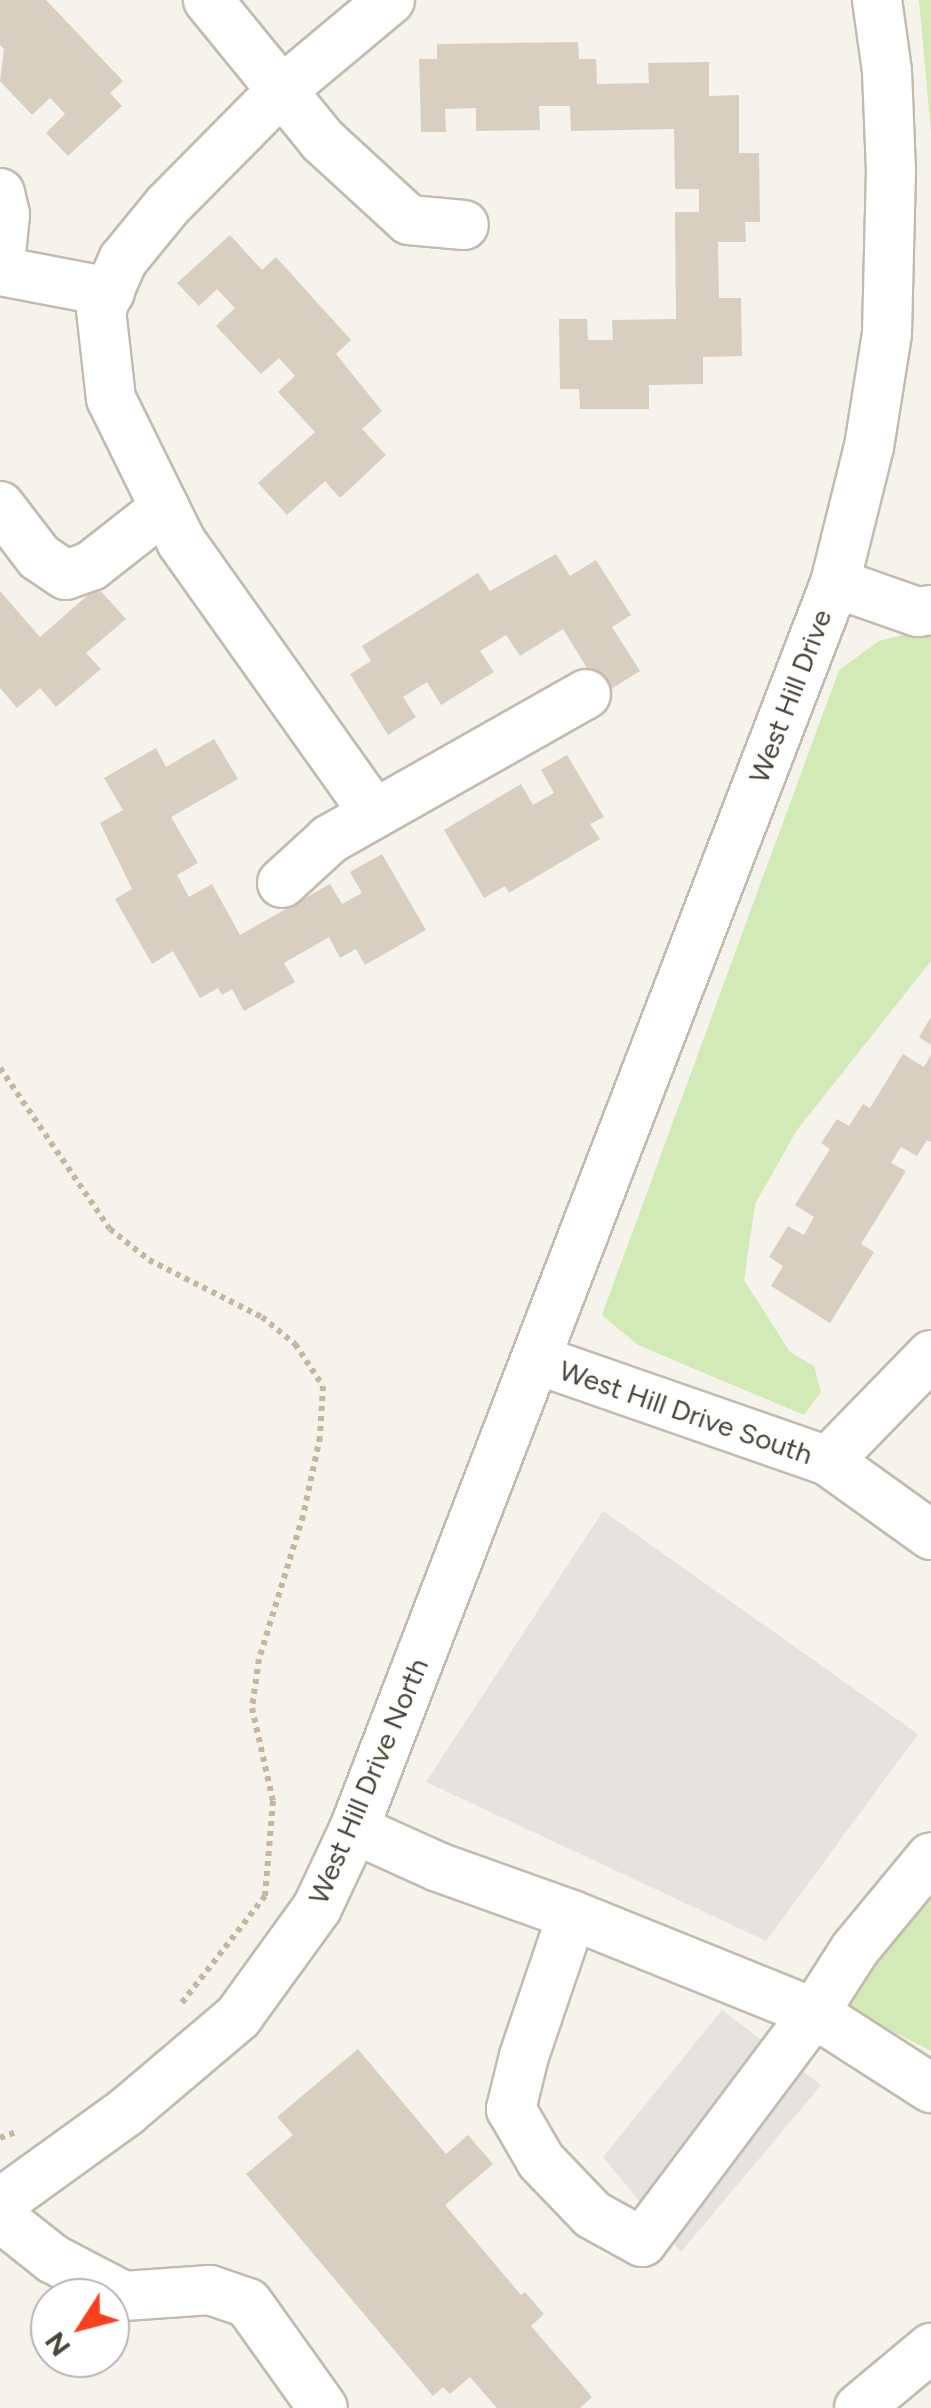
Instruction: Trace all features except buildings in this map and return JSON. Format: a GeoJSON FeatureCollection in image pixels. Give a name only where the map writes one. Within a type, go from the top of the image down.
{"type":"FeatureCollection","features":[{"type":"Feature","properties":{"kind":"street"},"geometry":{"type":"LineString","coordinates":[[208,0],[322,140],[409,220],[464,224]]}},
{"type":"Feature","properties":{"kind":"street"},"geometry":{"type":"LineString","coordinates":[[374,813],[181,541],[111,399],[101,310],[123,260],[168,205],[281,91],[390,0]]}},
{"type":"Feature","properties":{"kind":"street","name":"West Hill Drive"},"geometry":{"type":"LineString","coordinates":[[538,1360],[679,979],[835,582],[869,447],[886,334],[892,171],[878,0]]}},
{"type":"Feature","properties":{"kind":"street"},"geometry":{"type":"LineString","coordinates":[[0,193],[5,214],[0,268],[110,292]]}},
{"type":"Feature","properties":{"kind":"street"},"geometry":{"type":"LineString","coordinates":[[0,506],[39,558],[66,575],[91,566],[164,508]]}},
{"type":"Feature","properties":{"kind":"street"},"geometry":{"type":"LineString","coordinates":[[835,582],[918,612],[931,610]]}},
{"type":"Feature","properties":{"kind":"street"},"geometry":{"type":"LineString","coordinates":[[282,883],[330,839],[586,694]]}},
{"type":"Feature","properties":{"kind":"street"},"geometry":{"type":"LineString","coordinates":[[828,1461],[931,1355]]}},
{"type":"Feature","properties":{"kind":"street","name":"West Hill Drive South"},"geometry":{"type":"LineString","coordinates":[[538,1360],[828,1461],[931,1535]]}},
{"type":"Feature","properties":{"kind":"street","name":"West Hill Drive North"},"geometry":{"type":"LineString","coordinates":[[0,2202],[126,2112],[238,2017],[316,1908],[354,1829],[538,1360]]}},
{"type":"Feature","properties":{"kind":"street"},"geometry":{"type":"LineString","coordinates":[[354,1829],[438,1867],[572,1915],[814,2013],[931,2088]]}},
{"type":"Feature","properties":{"kind":"street"},"geometry":{"type":"LineString","coordinates":[[572,1915],[524,2056],[512,2109],[541,2161],[593,2216],[642,2242],[814,2013],[855,1949],[931,1857]]}},
{"type":"Feature","properties":{"kind":"street"},"geometry":{"type":"LineString","coordinates":[[0,2217],[82,2277],[124,2296],[210,2290],[248,2303],[323,2408]]}},
{"type":"Feature","properties":{"kind":"street"},"geometry":{"type":"LineString","coordinates":[[858,2408],[931,2348]]}},
{"type":"Feature","properties":{"kind":"path"},"geometry":{"type":"LineString","coordinates":[[0,1068],[110,1228],[149,1260],[262,1317],[296,1344],[323,1386],[320,1438],[310,1485],[275,1618],[259,1660],[252,1708],[273,1802],[266,1896],[170,2017]]}},
{"type":"Feature","properties":{"kind":"path"},"geometry":{"type":"LineString","coordinates":[[0,2138],[32,2122]]}},
{"type":"Feature","properties":{"kind":"green space"},"geometry":{"type":"Polygon","coordinates":[[[919,0],[931,0],[931,131],[919,0]]]}},
{"type":"Feature","properties":{"kind":"green space"},"geometry":{"type":"Polygon","coordinates":[[[931,628],[931,961],[797,1130],[755,1204],[744,1280],[790,1352],[814,1366],[821,1392],[804,1415],[638,1345],[602,1315],[839,670],[879,641],[931,628]]]}},
{"type":"Feature","properties":{"kind":"green space"},"geometry":{"type":"Polygon","coordinates":[[[931,1898],[931,2051],[841,2005],[931,1898]]]}},
{"type":"Feature","properties":{"kind":"shaded area"},"geometry":{"type":"Polygon","coordinates":[[[603,1511],[918,1734],[766,1941],[426,1782],[603,1511]]]}},
{"type":"Feature","properties":{"kind":"shaded area"},"geometry":{"type":"Polygon","coordinates":[[[722,2010],[821,2085],[681,2252],[603,2157],[722,2010]]]}}]}
